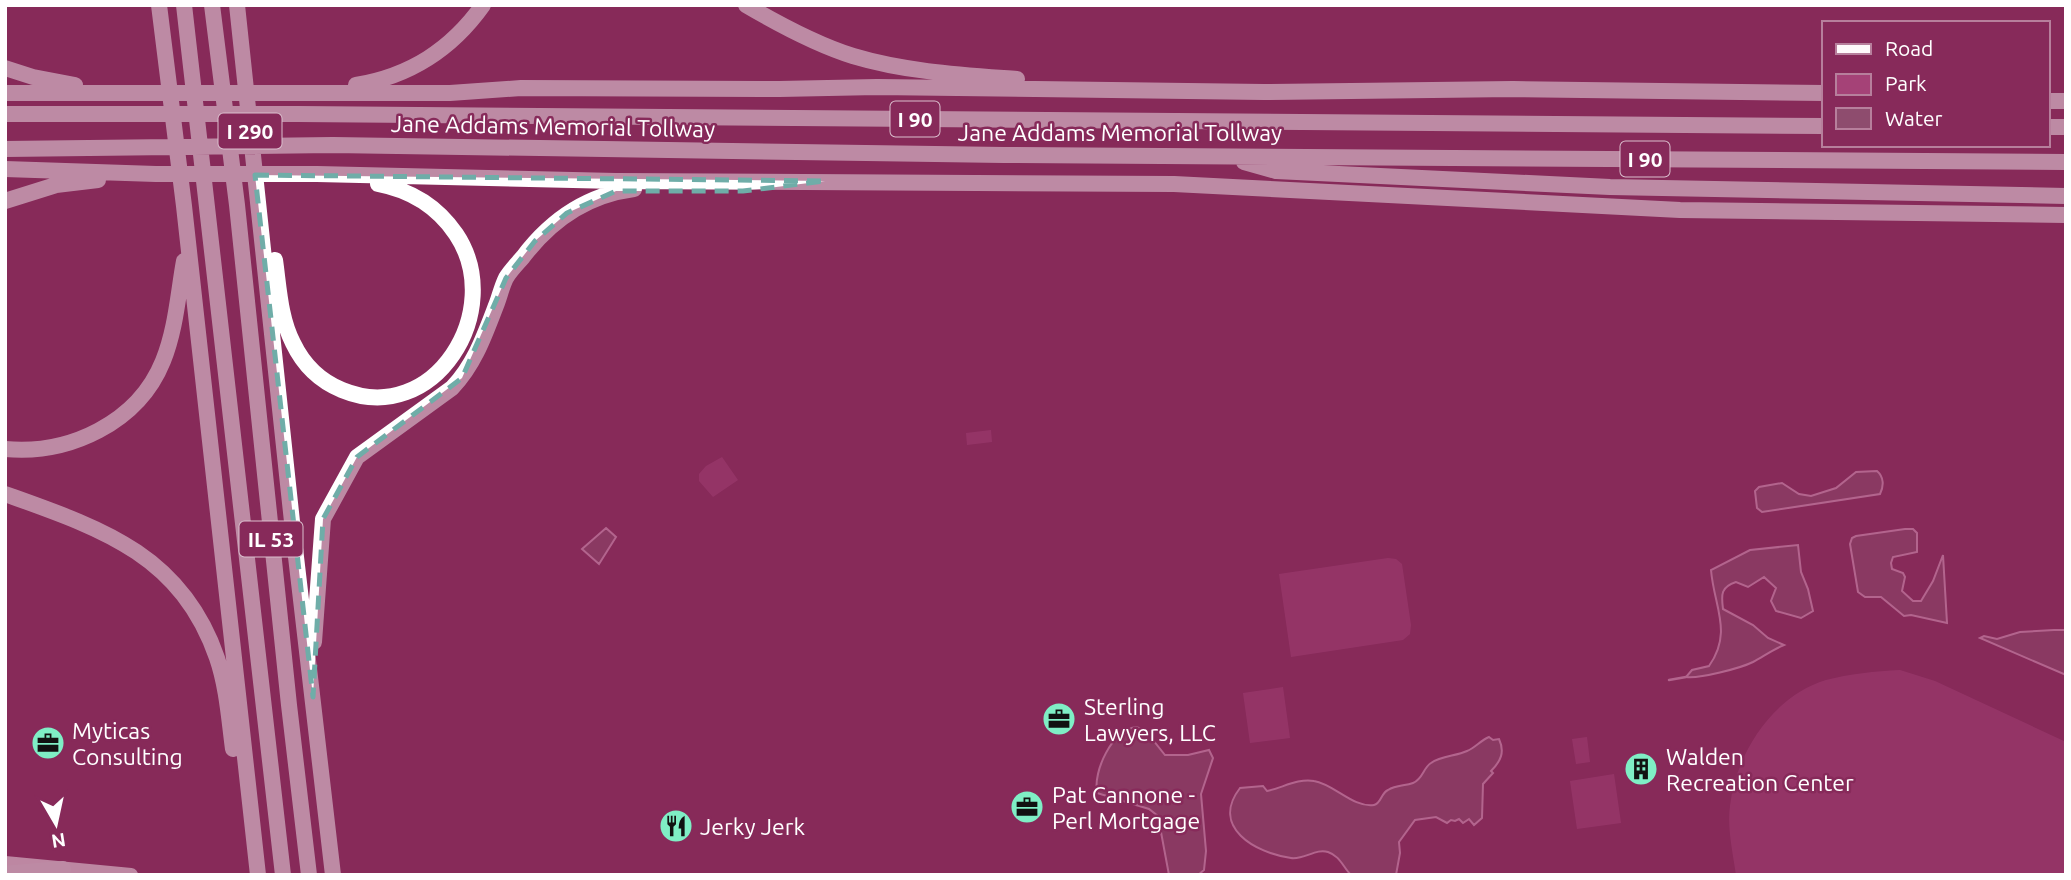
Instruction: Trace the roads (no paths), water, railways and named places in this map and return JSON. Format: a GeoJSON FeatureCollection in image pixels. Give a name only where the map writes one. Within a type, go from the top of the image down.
{"type":"FeatureCollection","features":[{"type":"Feature","properties":{"kind":"highway"},"geometry":{"type":"LineString","coordinates":[[5,449],[51,448],[81,439],[112,423],[138,398],[158,372],[168,346],[188,244],[157,5]]}},
{"type":"Feature","properties":{"kind":"highway","name":"IL 53"},"geometry":{"type":"LineString","coordinates":[[184,5],[264,694],[282,872]]}},
{"type":"Feature","properties":{"kind":"highway","name":"IL 53"},"geometry":{"type":"LineString","coordinates":[[212,5],[237,205],[309,874]]}},
{"type":"Feature","properties":{"kind":"highway","name":"I 290"},"geometry":{"type":"LineString","coordinates":[[237,5],[259,209]]}},
{"type":"Feature","properties":{"kind":"highway"},"geometry":{"type":"LineString","coordinates":[[241,38],[244,5]]}},
{"type":"Feature","properties":{"kind":"highway"},"geometry":{"type":"LineString","coordinates":[[320,92],[380,80],[430,60],[461,33],[483,5]]}},
{"type":"Feature","properties":{"kind":"highway"},"geometry":{"type":"LineString","coordinates":[[746,5],[788,29],[852,55],[895,66],[978,76],[1264,92]]}},
{"type":"Feature","properties":{"kind":"highway"},"geometry":{"type":"LineString","coordinates":[[5,68],[60,83],[137,94]]}},
{"type":"Feature","properties":{"kind":"highway"},"geometry":{"type":"LineString","coordinates":[[5,93],[450,93],[521,88],[877,87],[1264,92],[1513,89],[1822,93]]}},
{"type":"Feature","properties":{"kind":"highway","name":"Jane Addams Memorial Tollway"},"geometry":{"type":"LineString","coordinates":[[5,114],[1822,125]]}},
{"type":"Feature","properties":{"kind":"highway","name":"Jane Addams Memorial Tollway"},"geometry":{"type":"LineString","coordinates":[[5,149],[333,145],[615,151],[2066,162]]}},
{"type":"Feature","properties":{"kind":"highway"},"geometry":{"type":"LineString","coordinates":[[1225,156],[1276,171],[1610,187],[2066,196]]}},
{"type":"Feature","properties":{"kind":"highway"},"geometry":{"type":"LineString","coordinates":[[5,169],[616,181],[825,180],[1174,184],[1680,210],[2066,215]]}},
{"type":"Feature","properties":{"kind":"highway"},"geometry":{"type":"LineString","coordinates":[[5,201],[55,185],[156,174]]}},
{"type":"Feature","properties":{"kind":"highway"},"geometry":{"type":"LineString","coordinates":[[259,209],[272,239],[281,304],[288,331],[298,352],[316,374],[334,386],[362,396],[389,396],[424,384],[450,358],[464,337],[470,320],[473,291],[471,274],[460,240],[441,214],[405,190],[317,174]]}},
{"type":"Feature","properties":{"kind":"highway"},"geometry":{"type":"LineString","coordinates":[[313,697],[314,631],[323,519],[357,457],[462,378],[483,338],[506,278],[535,241],[567,213],[586,202],[616,191],[743,191],[825,180]]}},
{"type":"Feature","properties":{"kind":"highway","name":"IL 53"},"geometry":{"type":"LineString","coordinates":[[259,209],[292,531],[333,875]]}},
{"type":"Feature","properties":{"kind":"highway","name":"IL 53"},"geometry":{"type":"LineString","coordinates":[[188,244],[257,871]]}},
{"type":"Feature","properties":{"kind":"highway"},"geometry":{"type":"LineString","coordinates":[[5,494],[73,519],[120,541],[159,568],[186,597],[205,629],[218,659],[234,750],[250,800]]}},
{"type":"Feature","properties":{"kind":"highway"},"geometry":{"type":"LineString","coordinates":[[5,874],[63,869]]}},
{"type":"Feature","properties":{"kind":"main road"},"geometry":{"type":"LineString","coordinates":[[5,863],[131,875]]}},
{"type":"Feature","properties":{"kind":"water"},"geometry":{"type":"Polygon","coordinates":[[[1877,471],[1883,482],[1880,494],[1762,512],[1757,508],[1755,491],[1759,487],[1782,483],[1799,494],[1811,496],[1836,488],[1856,472],[1877,471]]]}},
{"type":"Feature","properties":{"kind":"water"},"geometry":{"type":"Polygon","coordinates":[[[606,528],[616,537],[599,564],[582,549],[606,528]]]}},
{"type":"Feature","properties":{"kind":"water"},"geometry":{"type":"Polygon","coordinates":[[[1913,529],[1917,533],[1917,552],[1893,557],[1892,569],[1903,573],[1905,577],[1902,591],[1913,601],[1921,601],[1933,581],[1943,555],[1947,623],[1911,615],[1904,616],[1881,597],[1865,597],[1858,592],[1850,544],[1852,538],[1913,529]]]}},
{"type":"Feature","properties":{"kind":"water"},"geometry":{"type":"Polygon","coordinates":[[[1798,545],[1801,572],[1813,611],[1801,618],[1776,611],[1771,601],[1776,588],[1764,577],[1748,587],[1736,582],[1727,586],[1723,592],[1723,609],[1753,625],[1768,638],[1784,645],[1739,667],[1710,675],[1686,677],[1692,670],[1709,666],[1720,642],[1720,619],[1711,570],[1750,550],[1798,545]]]}},
{"type":"Feature","properties":{"kind":"water"},"geometry":{"type":"Polygon","coordinates":[[[2066,630],[2066,675],[1980,638],[1984,636],[1997,639],[2020,632],[2066,630]]]}},
{"type":"Feature","properties":{"kind":"water"},"geometry":{"type":"Polygon","coordinates":[[[1136,727],[1145,730],[1165,755],[1188,755],[1209,750],[1213,758],[1201,794],[1206,851],[1204,870],[1198,875],[1169,875],[1158,816],[1149,809],[1097,793],[1098,774],[1106,753],[1119,735],[1136,727]]]}},
{"type":"Feature","properties":{"kind":"water"},"geometry":{"type":"Polygon","coordinates":[[[1489,737],[1493,740],[1499,739],[1502,752],[1500,760],[1491,771],[1493,773],[1483,784],[1482,818],[1474,825],[1469,819],[1463,823],[1459,819],[1447,823],[1436,817],[1415,820],[1399,842],[1396,875],[1351,875],[1336,856],[1323,851],[1296,858],[1277,855],[1251,844],[1233,826],[1230,815],[1232,802],[1240,788],[1263,786],[1267,791],[1308,780],[1329,786],[1351,800],[1374,805],[1388,790],[1416,781],[1431,763],[1467,751],[1489,737]]]}},
{"type":"Feature","properties":{"kind":"waterway"},"geometry":{"type":"LineString","coordinates":[[1669,680],[1686,677]]}},
{"type":"Feature","properties":{"kind":"place","name":"Sterling Lawyers, LLC"},"geometry":{"type":"Point","coordinates":[1059,719]}},
{"type":"Feature","properties":{"kind":"place","name":"Myticas Consulting"},"geometry":{"type":"Point","coordinates":[48,743]}},
{"type":"Feature","properties":{"kind":"place","name":"Walden Recreation Center"},"geometry":{"type":"Point","coordinates":[1641,769]}},
{"type":"Feature","properties":{"kind":"place","name":"Pat Cannone - Perl Mortgage"},"geometry":{"type":"Point","coordinates":[1027,807]}},
{"type":"Feature","properties":{"kind":"place","name":"Jerky Jerk"},"geometry":{"type":"Point","coordinates":[676,826]}}]}
